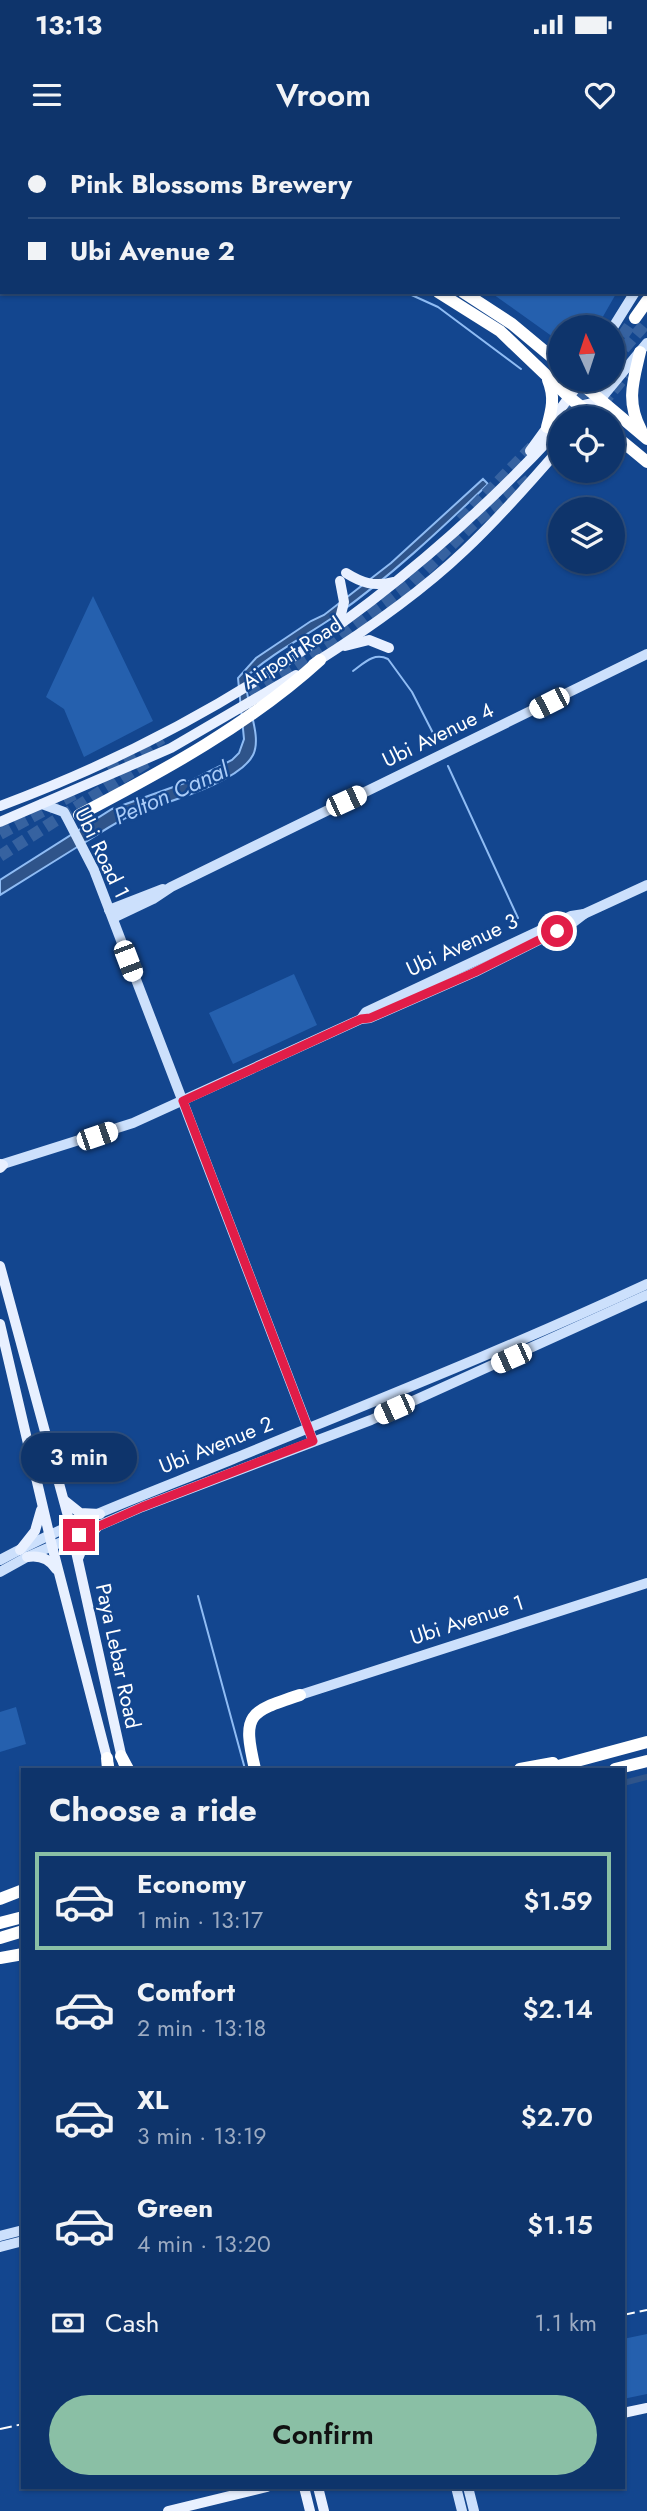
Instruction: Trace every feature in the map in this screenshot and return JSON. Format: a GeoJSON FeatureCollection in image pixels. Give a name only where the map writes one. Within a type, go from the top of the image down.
{"type":"FeatureCollection","features":[{"type":"Feature","properties":{"kind":"highway"},"geometry":{"type":"LineString","coordinates":[[441,294],[500,331],[579,406]]}},
{"type":"Feature","properties":{"kind":"highway"},"geometry":{"type":"LineString","coordinates":[[466,294],[512,324],[548,353]]}},
{"type":"Feature","properties":{"kind":"highway"},"geometry":{"type":"LineString","coordinates":[[635,318],[647,301]]}},
{"type":"Feature","properties":{"kind":"highway"},"geometry":{"type":"LineString","coordinates":[[643,347],[631,397],[633,414],[645,438]]}},
{"type":"Feature","properties":{"kind":"highway"},"geometry":{"type":"LineString","coordinates":[[547,376],[553,393],[553,406]]}},
{"type":"Feature","properties":{"kind":"highway"},"geometry":{"type":"LineString","coordinates":[[590,392],[645,438]]}},
{"type":"Feature","properties":{"kind":"highway"},"geometry":{"type":"LineString","coordinates":[[625,444],[643,459]]}},
{"type":"Feature","properties":{"kind":"highway"},"geometry":{"type":"LineString","coordinates":[[625,450],[643,459]]}},
{"type":"Feature","properties":{"kind":"highway"},"geometry":{"type":"LineString","coordinates":[[79,815],[205,744],[299,680],[320,660]]}},
{"type":"Feature","properties":{"kind":"highway"},"geometry":{"type":"LineString","coordinates":[[255,1768],[248,1740],[251,1722],[258,1712],[268,1706],[300,1695]]}},
{"type":"Feature","properties":{"kind":"highway"},"geometry":{"type":"LineString","coordinates":[[551,1768],[647,1742]]}},
{"type":"Feature","properties":{"kind":"highway"},"geometry":{"type":"LineString","coordinates":[[525,1768],[601,1754]]}},
{"type":"Feature","properties":{"kind":"highway"},"geometry":{"type":"LineString","coordinates":[[619,1768],[647,1761]]}},
{"type":"Feature","properties":{"kind":"highway"},"geometry":{"type":"LineString","coordinates":[[0,1899],[21,1891]]}},
{"type":"Feature","properties":{"kind":"highway"},"geometry":{"type":"LineString","coordinates":[[0,1923],[21,1918]]}},
{"type":"Feature","properties":{"kind":"highway"},"geometry":{"type":"LineString","coordinates":[[0,1938],[21,1932]]}},
{"type":"Feature","properties":{"kind":"highway"},"geometry":{"type":"LineString","coordinates":[[0,1958],[21,1954]]}},
{"type":"Feature","properties":{"kind":"main road","name":"Airport Road"},"geometry":{"type":"LineString","coordinates":[[592,406],[599,401]]}},
{"type":"Feature","properties":{"kind":"main road","name":"Airport Road"},"geometry":{"type":"LineString","coordinates":[[0,806],[76,778],[163,735],[255,684],[338,627],[430,555],[479,512],[504,479],[548,433]]}},
{"type":"Feature","properties":{"kind":"main road","name":"Airport Road"},"geometry":{"type":"LineString","coordinates":[[0,822],[171,748],[320,660],[462,553],[548,462]]}},
{"type":"Feature","properties":{"kind":"main road"},"geometry":{"type":"LineString","coordinates":[[338,627],[344,601],[343,577],[372,585],[397,580]]}},
{"type":"Feature","properties":{"kind":"main road"},"geometry":{"type":"LineString","coordinates":[[335,649],[369,640],[389,648]]}},
{"type":"Feature","properties":{"kind":"main road","name":"Paya Lebar Road"},"geometry":{"type":"LineString","coordinates":[[0,1266],[63,1499],[124,1765]]}},
{"type":"Feature","properties":{"kind":"main road","name":"Paya Lebar Road"},"geometry":{"type":"LineString","coordinates":[[0,1324],[42,1505],[108,1766]]}},
{"type":"Feature","properties":{"kind":"main road"},"geometry":{"type":"LineString","coordinates":[[63,1499],[80,1513],[100,1514]]}},
{"type":"Feature","properties":{"kind":"main road"},"geometry":{"type":"LineString","coordinates":[[42,1505],[35,1531],[23,1554],[38,1556],[52,1563],[60,1577]]}},
{"type":"Feature","properties":{"kind":"main road"},"geometry":{"type":"LineString","coordinates":[[78,1560],[84,1544],[98,1526]]}},
{"type":"Feature","properties":{"kind":"main road"},"geometry":{"type":"LineString","coordinates":[[625,2413],[647,2408]]}},
{"type":"Feature","properties":{"kind":"main road"},"geometry":{"type":"LineString","coordinates":[[168,2511],[258,2489]]}},
{"type":"Feature","properties":{"kind":"main road"},"geometry":{"type":"LineString","coordinates":[[304,2489],[310,2511]]}},
{"type":"Feature","properties":{"kind":"main road"},"geometry":{"type":"LineString","coordinates":[[318,2489],[324,2511]]}},
{"type":"Feature","properties":{"kind":"street"},"geometry":{"type":"LineString","coordinates":[[621,315],[634,294]]}},
{"type":"Feature","properties":{"kind":"street","name":"Airport Road"},"geometry":{"type":"LineString","coordinates":[[599,401],[643,347]]}},
{"type":"Feature","properties":{"kind":"street","name":"Ubi Avenue 4"},"geometry":{"type":"LineString","coordinates":[[111,914],[130,911],[170,887],[647,654]]}},
{"type":"Feature","properties":{"kind":"street","name":"Ubi Road 1"},"geometry":{"type":"LineString","coordinates":[[42,804],[60,809],[74,830],[111,914],[313,1441]]}},
{"type":"Feature","properties":{"kind":"street","name":"Ubi Avenue 3"},"geometry":{"type":"LineString","coordinates":[[1,1166],[114,1130],[183,1101],[361,1019],[366,1012],[405,993],[572,916],[584,914],[647,885]]}},
{"type":"Feature","properties":{"kind":"street","name":"Ubi Avenue 4"},"geometry":{"type":"LineString","coordinates":[[111,914],[149,893],[170,887]]}},
{"type":"Feature","properties":{"kind":"street"},"geometry":{"type":"LineString","coordinates":[[121,943],[122,926],[130,911]]}},
{"type":"Feature","properties":{"kind":"street","name":"Ubi Avenue 2"},"geometry":{"type":"LineString","coordinates":[[71,1532],[100,1514],[367,1405],[647,1284]]}},
{"type":"Feature","properties":{"kind":"street","name":"Ubi Avenue 2"},"geometry":{"type":"LineString","coordinates":[[71,1532],[98,1526],[371,1420],[647,1295]]}},
{"type":"Feature","properties":{"kind":"street"},"geometry":{"type":"LineString","coordinates":[[0,1560],[23,1554],[71,1532]]}},
{"type":"Feature","properties":{"kind":"street"},"geometry":{"type":"LineString","coordinates":[[0,1572],[23,1554]]}},
{"type":"Feature","properties":{"kind":"street","name":"Ubi Avenue 1"},"geometry":{"type":"LineString","coordinates":[[300,1695],[647,1583]]}},
{"type":"Feature","properties":{"kind":"street"},"geometry":{"type":"LineString","coordinates":[[0,2236],[21,2231]]}},
{"type":"Feature","properties":{"kind":"street"},"geometry":{"type":"LineString","coordinates":[[0,2247],[21,2242]]}},
{"type":"Feature","properties":{"kind":"street"},"geometry":{"type":"LineString","coordinates":[[457,2489],[463,2511]]}},
{"type":"Feature","properties":{"kind":"street"},"geometry":{"type":"LineString","coordinates":[[468,2489],[474,2511]]}},
{"type":"Feature","properties":{"kind":"shaded area"},"geometry":{"type":"Polygon","coordinates":[[[493,294],[616,294],[604,315],[548,315],[548,333],[493,294]]]}},
{"type":"Feature","properties":{"kind":"shaded area"},"geometry":{"type":"Polygon","coordinates":[[[93,596],[153,721],[84,757],[64,709],[46,697],[93,596]]]}},
{"type":"Feature","properties":{"kind":"shaded area"},"geometry":{"type":"Polygon","coordinates":[[[294,974],[317,1025],[233,1064],[209,1013],[294,974]]]}},
{"type":"Feature","properties":{"kind":"shaded area"},"geometry":{"type":"Polygon","coordinates":[[[16,1707],[26,1744],[0,1752],[0,1712],[16,1707]]]}},
{"type":"Feature","properties":{"kind":"shaded area"},"geometry":{"type":"Polygon","coordinates":[[[647,2334],[647,2394],[625,2399],[625,2339],[647,2334]]]}},
{"type":"Feature","properties":{"kind":"water","name":"Pelton Canal"},"geometry":{"type":"Polygon","coordinates":[[[483,479],[488,484],[395,569],[335,616],[278,652],[246,677],[256,738],[253,755],[245,765],[217,783],[120,821],[0,895],[0,880],[112,809],[190,781],[232,760],[239,753],[244,739],[238,678],[256,658],[324,615],[391,563],[483,479]]]}},
{"type":"Feature","properties":{"kind":"waterway"},"geometry":{"type":"LineString","coordinates":[[409,294],[438,307],[521,369]]}},
{"type":"Feature","properties":{"kind":"waterway"},"geometry":{"type":"LineString","coordinates":[[353,671],[374,658],[388,659],[412,692],[436,739]]}},
{"type":"Feature","properties":{"kind":"waterway"},"geometry":{"type":"LineString","coordinates":[[448,766],[518,918]]}},
{"type":"Feature","properties":{"kind":"waterway"},"geometry":{"type":"LineString","coordinates":[[198,1596],[245,1768]]}},
{"type":"Feature","properties":{"kind":"waterway"},"geometry":{"type":"LineString","coordinates":[[625,1782],[647,1777]]}},
{"type":"Feature","properties":{"kind":"tunnel"},"geometry":{"type":"LineString","coordinates":[[625,332],[635,318]]}},
{"type":"Feature","properties":{"kind":"tunnel"},"geometry":{"type":"LineString","coordinates":[[625,347],[647,322]]}},
{"type":"Feature","properties":{"kind":"tunnel"},"geometry":{"type":"LineString","coordinates":[[600,406],[626,375]]}},
{"type":"Feature","properties":{"kind":"tunnel"},"geometry":{"type":"LineString","coordinates":[[571,406],[585,392]]}},
{"type":"Feature","properties":{"kind":"tunnel"},"geometry":{"type":"LineString","coordinates":[[461,520],[536,443]]}},
{"type":"Feature","properties":{"kind":"tunnel"},"geometry":{"type":"LineString","coordinates":[[251,696],[334,643],[411,584],[474,523],[529,480]]}},
{"type":"Feature","properties":{"kind":"tunnel"},"geometry":{"type":"LineString","coordinates":[[110,772],[162,738]]}},
{"type":"Feature","properties":{"kind":"tunnel"},"geometry":{"type":"LineString","coordinates":[[0,856],[150,760]]}},
{"type":"Feature","properties":{"kind":"tunnel"},"geometry":{"type":"LineString","coordinates":[[0,834],[76,793]]}},
{"type":"Feature","properties":{"kind":"railway"},"geometry":{"type":"LineString","coordinates":[[625,2315],[647,2310]]}},
{"type":"Feature","properties":{"kind":"railway"},"geometry":{"type":"LineString","coordinates":[[0,2429],[21,2424]]}},
{"type":"Feature","properties":{"kind":"route"},"geometry":{"type":"LineString","coordinates":[[79,1535],[142,1507],[313,1441],[183,1101],[361,1019],[370,1018],[475,972],[557,931]]}}]}
